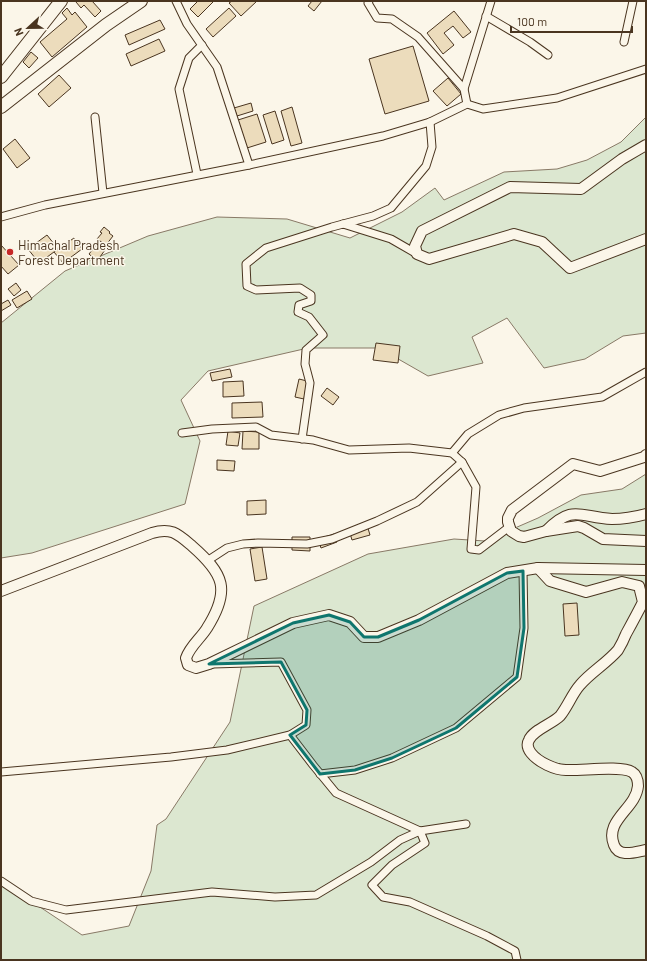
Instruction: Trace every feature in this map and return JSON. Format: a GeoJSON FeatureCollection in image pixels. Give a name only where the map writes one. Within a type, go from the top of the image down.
{"type":"FeatureCollection","features":[{"type":"Feature","properties":{"kind":"main road"},"geometry":{"type":"LineString","coordinates":[[1,77],[61,1]]}},
{"type":"Feature","properties":{"kind":"main road"},"geometry":{"type":"LineString","coordinates":[[1,107],[106,24],[141,1]]}},
{"type":"Feature","properties":{"kind":"street"},"geometry":{"type":"LineString","coordinates":[[176,1],[187,24],[217,67],[249,165]]}},
{"type":"Feature","properties":{"kind":"street"},"geometry":{"type":"LineString","coordinates":[[369,1],[368,4],[377,18],[392,19],[418,37],[464,89]]}},
{"type":"Feature","properties":{"kind":"street"},"geometry":{"type":"LineString","coordinates":[[467,104],[464,89],[491,1]]}},
{"type":"Feature","properties":{"kind":"street"},"geometry":{"type":"LineString","coordinates":[[624,42],[633,1]]}},
{"type":"Feature","properties":{"kind":"street"},"geometry":{"type":"LineString","coordinates":[[486,16],[530,42],[548,55]]}},
{"type":"Feature","properties":{"kind":"street"},"geometry":{"type":"LineString","coordinates":[[197,174],[179,88],[189,58],[202,45]]}},
{"type":"Feature","properties":{"kind":"street"},"geometry":{"type":"LineString","coordinates":[[1,217],[45,205],[249,165],[383,136],[430,122],[467,104],[483,109],[557,98],[646,70]]}},
{"type":"Feature","properties":{"kind":"street"},"geometry":{"type":"LineString","coordinates":[[95,117],[103,193]]}},
{"type":"Feature","properties":{"kind":"street"},"geometry":{"type":"LineString","coordinates":[[302,439],[310,383],[305,364],[306,350],[323,335],[309,317],[298,312],[299,305],[311,301],[311,295],[300,288],[256,290],[247,286],[246,264],[266,248],[332,227],[373,216],[390,208],[426,166],[432,147],[430,122]]}},
{"type":"Feature","properties":{"kind":"street"},"geometry":{"type":"LineString","coordinates":[[417,254],[415,246],[422,231],[510,187],[581,189],[622,159],[646,145]]}},
{"type":"Feature","properties":{"kind":"street"},"geometry":{"type":"LineString","coordinates":[[343,224],[391,239],[429,259],[514,234],[542,242],[570,268],[646,239]]}},
{"type":"Feature","properties":{"kind":"street"},"geometry":{"type":"LineString","coordinates":[[452,453],[468,434],[499,415],[524,408],[602,397],[646,372]]}},
{"type":"Feature","properties":{"kind":"street"},"geometry":{"type":"LineString","coordinates":[[182,433],[212,429],[256,427],[271,435],[313,440],[349,450],[410,448],[452,453],[462,462],[476,487],[471,550],[479,550],[509,527]]}},
{"type":"Feature","properties":{"kind":"street"},"geometry":{"type":"LineString","coordinates":[[646,455],[644,457],[600,471],[573,464],[512,510],[508,518],[509,527],[515,534],[524,537],[581,527],[603,539],[646,540]]}},
{"type":"Feature","properties":{"kind":"street"},"geometry":{"type":"LineString","coordinates":[[207,561],[227,548],[243,544],[258,542],[307,544],[332,540],[417,502],[462,462]]}},
{"type":"Feature","properties":{"kind":"street"},"geometry":{"type":"LineString","coordinates":[[546,532],[564,517],[574,514],[587,514],[613,519],[646,514]]}},
{"type":"Feature","properties":{"kind":"street"},"geometry":{"type":"LineString","coordinates":[[1,591],[162,530],[170,531],[179,536],[207,561],[216,572],[222,588],[221,597],[214,615],[207,628],[188,653],[186,658],[188,665],[196,668],[208,664],[293,623],[329,615],[350,622],[364,637],[378,637],[419,620],[507,573],[538,568],[646,570]]}},
{"type":"Feature","properties":{"kind":"street"},"geometry":{"type":"LineString","coordinates":[[538,568],[550,581],[586,592],[622,582],[639,586],[643,602],[618,649],[579,686],[559,716],[529,738],[527,744],[534,757],[548,765],[565,770],[609,769],[629,770],[634,773],[637,778],[638,786],[632,801],[614,823],[612,833],[613,843],[616,850],[624,853],[646,850]]}},
{"type":"Feature","properties":{"kind":"street"},"geometry":{"type":"LineString","coordinates":[[320,774],[355,770],[392,758],[456,728],[517,677],[524,628],[523,571]]}},
{"type":"Feature","properties":{"kind":"street"},"geometry":{"type":"LineString","coordinates":[[1,772],[171,757],[227,750],[290,734],[306,725],[307,710],[281,662],[208,664]]}},
{"type":"Feature","properties":{"kind":"street"},"geometry":{"type":"LineString","coordinates":[[290,734],[336,793],[420,831],[425,843],[392,865],[372,885],[383,898],[410,902],[487,936],[514,951],[517,960]]}},
{"type":"Feature","properties":{"kind":"street"},"geometry":{"type":"LineString","coordinates":[[1,881],[31,901],[66,910],[212,892],[275,897],[316,895],[371,862],[400,840],[420,831],[466,824]]}},
{"type":"Feature","properties":{"kind":"highlighted area"},"geometry":{"type":"Polygon","coordinates":[[[523,571],[524,628],[517,677],[456,728],[392,758],[355,770],[320,774],[290,735],[306,725],[307,710],[281,662],[209,664],[293,623],[329,615],[350,622],[364,637],[378,637],[419,620],[507,573],[523,571]]]}},
{"type":"Feature","properties":{"kind":"green space"},"geometry":{"type":"Polygon","coordinates":[[[646,117],[646,333],[623,336],[585,359],[544,368],[507,318],[472,337],[483,363],[428,376],[379,348],[308,348],[208,371],[181,400],[200,441],[185,504],[32,553],[1,558],[1,323],[65,271],[148,236],[217,217],[287,219],[350,238],[402,212],[435,188],[444,200],[504,172],[557,169],[587,160],[621,142],[646,117]]]}},
{"type":"Feature","properties":{"kind":"green space"},"geometry":{"type":"Polygon","coordinates":[[[646,474],[646,960],[1,960],[1,881],[82,935],[129,926],[151,871],[157,825],[166,819],[230,722],[254,606],[368,554],[454,539],[485,541],[538,518],[581,495],[622,489],[646,474]]]}},
{"type":"Feature","properties":{"kind":"building"},"geometry":{"type":"Polygon","coordinates":[[[92,1],[101,11],[95,17],[84,5],[81,8],[76,2],[92,1]]]}},
{"type":"Feature","properties":{"kind":"building"},"geometry":{"type":"Polygon","coordinates":[[[198,1],[214,1],[198,17],[190,9],[198,1]]]}},
{"type":"Feature","properties":{"kind":"building"},"geometry":{"type":"Polygon","coordinates":[[[232,1],[257,1],[241,16],[229,3],[232,1]]]}},
{"type":"Feature","properties":{"kind":"building"},"geometry":{"type":"Polygon","coordinates":[[[312,1],[322,1],[314,11],[308,6],[312,1]]]}},
{"type":"Feature","properties":{"kind":"building"},"geometry":{"type":"Polygon","coordinates":[[[67,8],[72,15],[75,12],[87,27],[52,57],[40,42],[67,19],[62,13],[67,8]]]}},
{"type":"Feature","properties":{"kind":"building"},"geometry":{"type":"Polygon","coordinates":[[[229,8],[236,16],[213,37],[206,29],[229,8]]]}},
{"type":"Feature","properties":{"kind":"building"},"geometry":{"type":"Polygon","coordinates":[[[454,11],[471,32],[463,38],[453,26],[444,33],[454,45],[443,54],[427,33],[454,11]]]}},
{"type":"Feature","properties":{"kind":"building"},"geometry":{"type":"Polygon","coordinates":[[[160,20],[165,29],[129,45],[125,35],[160,20]]]}},
{"type":"Feature","properties":{"kind":"building"},"geometry":{"type":"Polygon","coordinates":[[[159,39],[165,51],[131,66],[126,54],[159,39]]]}},
{"type":"Feature","properties":{"kind":"building"},"geometry":{"type":"Polygon","coordinates":[[[413,46],[429,101],[385,114],[369,59],[413,46]]]}},
{"type":"Feature","properties":{"kind":"building"},"geometry":{"type":"Polygon","coordinates":[[[31,52],[38,58],[29,68],[23,62],[31,52]]]}},
{"type":"Feature","properties":{"kind":"building"},"geometry":{"type":"Polygon","coordinates":[[[59,75],[71,88],[49,107],[38,94],[59,75]]]}},
{"type":"Feature","properties":{"kind":"building"},"geometry":{"type":"Polygon","coordinates":[[[448,78],[461,94],[447,106],[433,91],[448,78]]]}},
{"type":"Feature","properties":{"kind":"building"},"geometry":{"type":"Polygon","coordinates":[[[251,103],[253,111],[237,116],[234,108],[251,103]]]}},
{"type":"Feature","properties":{"kind":"building"},"geometry":{"type":"Polygon","coordinates":[[[292,107],[302,143],[291,146],[281,111],[292,107]]]}},
{"type":"Feature","properties":{"kind":"building"},"geometry":{"type":"Polygon","coordinates":[[[275,111],[284,140],[272,144],[263,115],[275,111]]]}},
{"type":"Feature","properties":{"kind":"building"},"geometry":{"type":"Polygon","coordinates":[[[257,114],[266,142],[247,148],[238,120],[257,114]]]}},
{"type":"Feature","properties":{"kind":"building"},"geometry":{"type":"Polygon","coordinates":[[[15,139],[30,158],[17,168],[3,149],[15,139]]]}},
{"type":"Feature","properties":{"kind":"building"},"geometry":{"type":"Polygon","coordinates":[[[104,227],[113,236],[106,245],[97,239],[102,233],[100,232],[104,227]]]}},
{"type":"Feature","properties":{"kind":"building"},"geometry":{"type":"Polygon","coordinates":[[[47,235],[58,249],[39,263],[28,249],[47,235]]]}},
{"type":"Feature","properties":{"kind":"building"},"geometry":{"type":"Polygon","coordinates":[[[74,238],[82,249],[63,263],[54,252],[74,238]]]}},
{"type":"Feature","properties":{"kind":"building"},"geometry":{"type":"Polygon","coordinates":[[[97,244],[105,250],[97,261],[89,254],[97,244]]]}},
{"type":"Feature","properties":{"kind":"building"},"geometry":{"type":"Polygon","coordinates":[[[1,245],[19,265],[8,274],[1,266],[1,245]]]}},
{"type":"Feature","properties":{"kind":"building"},"geometry":{"type":"Polygon","coordinates":[[[16,283],[21,290],[14,296],[8,289],[16,283]]]}},
{"type":"Feature","properties":{"kind":"building"},"geometry":{"type":"Polygon","coordinates":[[[27,291],[32,299],[17,308],[12,300],[27,291]]]}},
{"type":"Feature","properties":{"kind":"building"},"geometry":{"type":"Polygon","coordinates":[[[8,300],[11,305],[1,311],[1,304],[8,300]]]}},
{"type":"Feature","properties":{"kind":"building"},"geometry":{"type":"Polygon","coordinates":[[[376,343],[400,346],[398,363],[373,360],[376,343]]]}},
{"type":"Feature","properties":{"kind":"building"},"geometry":{"type":"Polygon","coordinates":[[[230,369],[232,377],[212,381],[210,373],[230,369]]]}},
{"type":"Feature","properties":{"kind":"building"},"geometry":{"type":"Polygon","coordinates":[[[299,379],[307,381],[304,399],[295,397],[299,379]]]}},
{"type":"Feature","properties":{"kind":"building"},"geometry":{"type":"Polygon","coordinates":[[[243,381],[244,396],[223,397],[223,382],[243,381]]]}},
{"type":"Feature","properties":{"kind":"building"},"geometry":{"type":"Polygon","coordinates":[[[327,388],[339,397],[333,405],[321,396],[327,388]]]}},
{"type":"Feature","properties":{"kind":"building"},"geometry":{"type":"Polygon","coordinates":[[[262,402],[263,417],[232,418],[232,403],[262,402]]]}},
{"type":"Feature","properties":{"kind":"building"},"geometry":{"type":"Polygon","coordinates":[[[228,431],[240,433],[238,446],[226,445],[228,431]]]}},
{"type":"Feature","properties":{"kind":"building"},"geometry":{"type":"Polygon","coordinates":[[[243,431],[259,432],[259,449],[242,449],[243,431]]]}},
{"type":"Feature","properties":{"kind":"building"},"geometry":{"type":"Polygon","coordinates":[[[217,460],[235,461],[234,471],[217,470],[217,460]]]}},
{"type":"Feature","properties":{"kind":"building"},"geometry":{"type":"Polygon","coordinates":[[[266,500],[266,514],[247,515],[247,501],[266,500]]]}},
{"type":"Feature","properties":{"kind":"building"},"geometry":{"type":"Polygon","coordinates":[[[367,525],[370,535],[352,540],[349,530],[367,525]]]}},
{"type":"Feature","properties":{"kind":"building"},"geometry":{"type":"Polygon","coordinates":[[[334,534],[337,542],[321,548],[318,539],[334,534]]]}},
{"type":"Feature","properties":{"kind":"building"},"geometry":{"type":"Polygon","coordinates":[[[292,537],[310,537],[310,551],[292,550],[292,537]]]}},
{"type":"Feature","properties":{"kind":"building"},"geometry":{"type":"Polygon","coordinates":[[[262,547],[267,579],[255,581],[250,549],[262,547]]]}},
{"type":"Feature","properties":{"kind":"building"},"geometry":{"type":"Polygon","coordinates":[[[577,603],[579,635],[565,636],[563,604],[577,603]]]}},
{"type":"Feature","properties":{"kind":"place","name":"Himachal Pradesh Forest Department"},"geometry":{"type":"Point","coordinates":[10,252]}}]}
